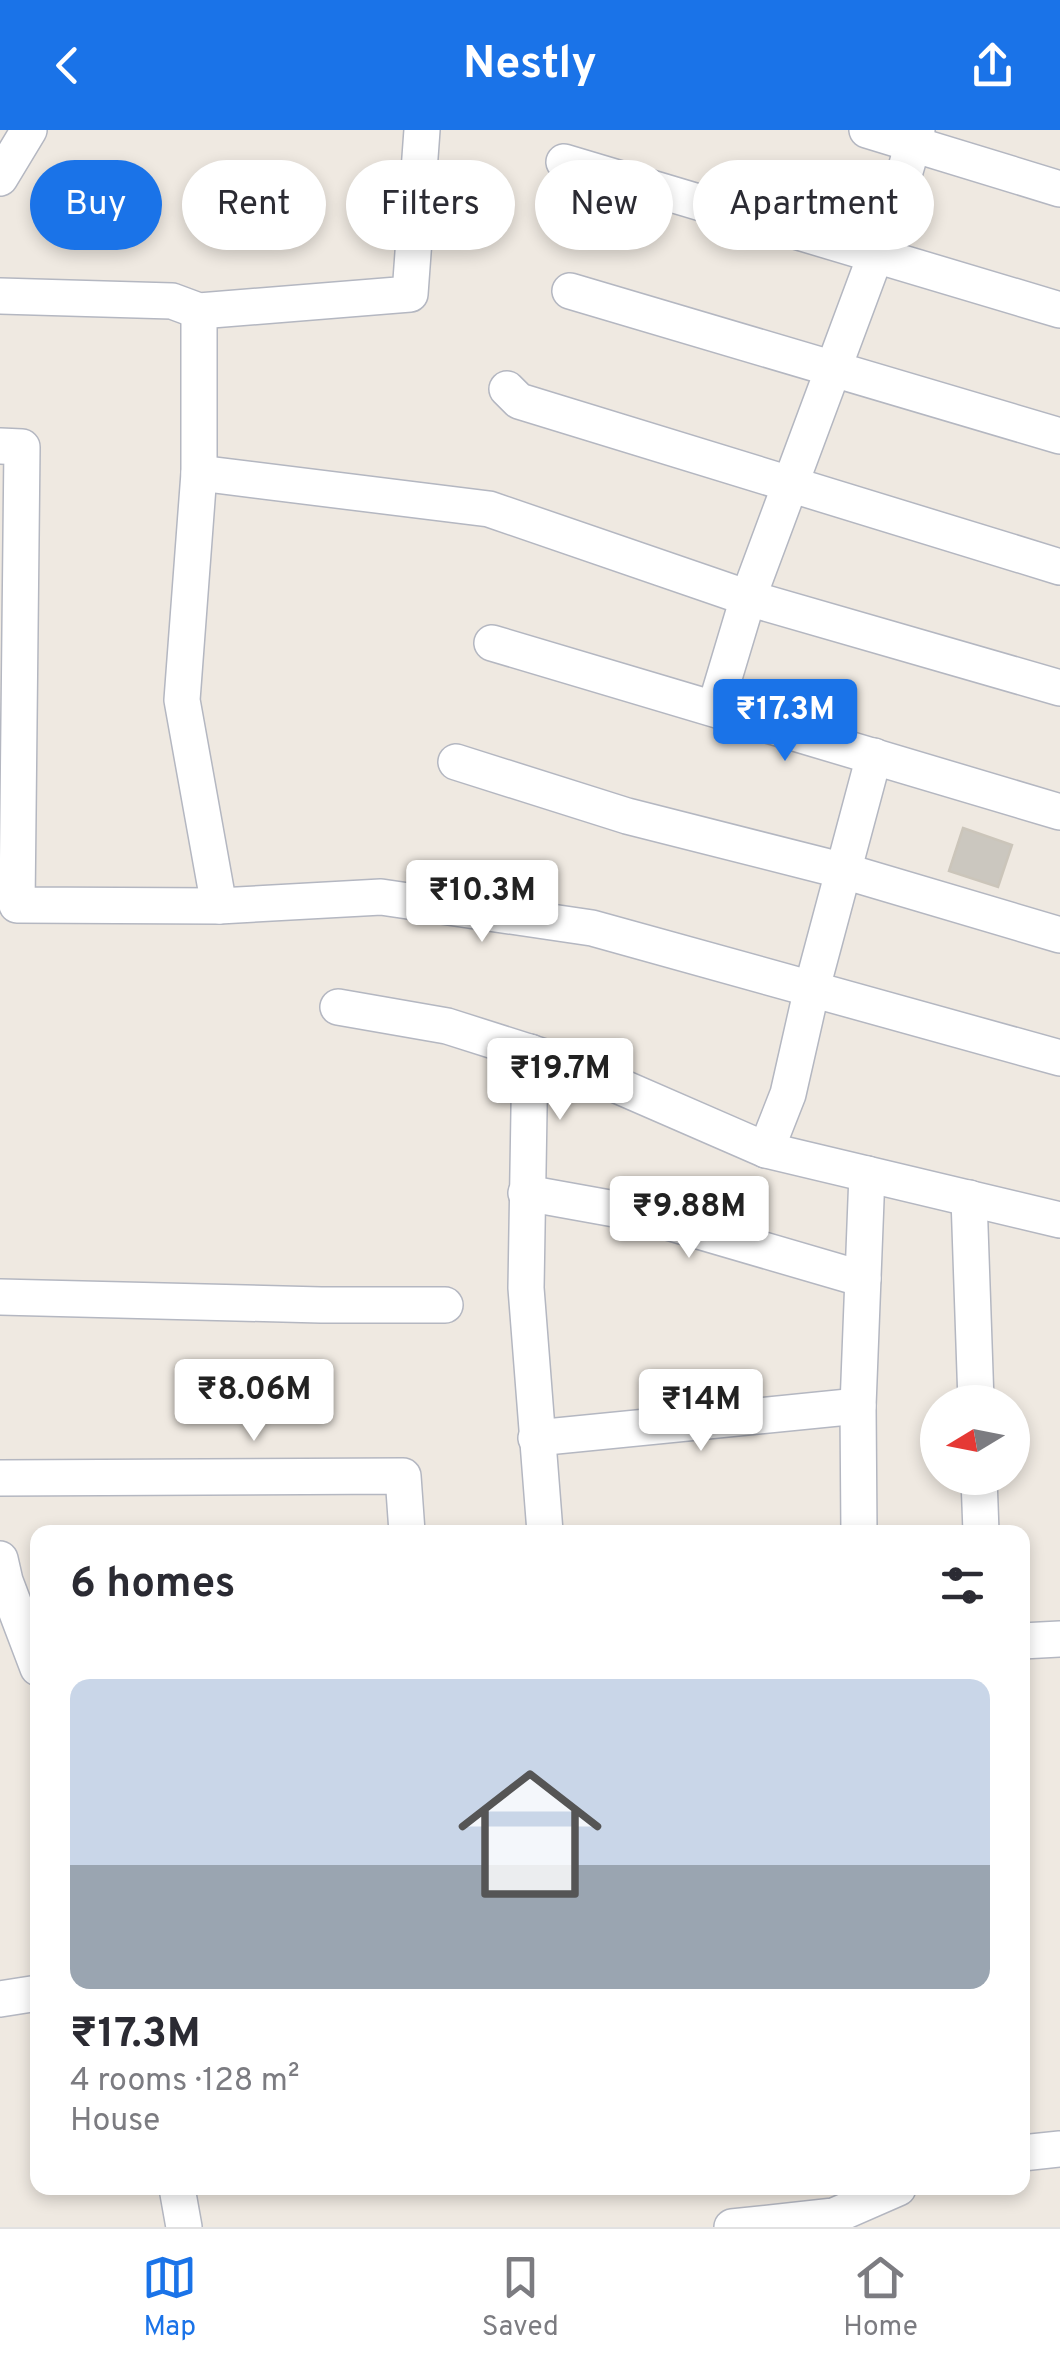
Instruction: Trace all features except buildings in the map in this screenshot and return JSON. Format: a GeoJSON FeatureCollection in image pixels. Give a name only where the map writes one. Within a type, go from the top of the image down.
{"type":"FeatureCollection","features":[{"type":"Feature","properties":{"kind":"street"},"geometry":{"type":"LineString","coordinates":[[0,178],[29,130]]}},
{"type":"Feature","properties":{"kind":"street"},"geometry":{"type":"LineString","coordinates":[[0,296],[172,302],[199,311],[410,294],[422,130]]}},
{"type":"Feature","properties":{"kind":"street"},"geometry":{"type":"LineString","coordinates":[[867,130],[915,138],[1060,189]]}},
{"type":"Feature","properties":{"kind":"street"},"geometry":{"type":"LineString","coordinates":[[715,708],[748,598],[899,192],[915,138]]}},
{"type":"Feature","properties":{"kind":"street"},"geometry":{"type":"LineString","coordinates":[[673,195],[1060,310]]}},
{"type":"Feature","properties":{"kind":"street"},"geometry":{"type":"LineString","coordinates":[[570,291],[1060,436]]}},
{"type":"Feature","properties":{"kind":"street"},"geometry":{"type":"LineString","coordinates":[[199,311],[199,473],[182,700],[219,906]]}},
{"type":"Feature","properties":{"kind":"street"},"geometry":{"type":"LineString","coordinates":[[507,389],[519,401],[1060,567]]}},
{"type":"Feature","properties":{"kind":"street"},"geometry":{"type":"LineString","coordinates":[[0,446],[22,447],[9,562],[17,905],[219,906],[380,897],[592,928],[1060,1058]]}},
{"type":"Feature","properties":{"kind":"street"},"geometry":{"type":"LineString","coordinates":[[199,473],[489,509],[748,598],[1060,688]]}},
{"type":"Feature","properties":{"kind":"street"},"geometry":{"type":"LineString","coordinates":[[492,643],[1060,812]]}},
{"type":"Feature","properties":{"kind":"street"},"geometry":{"type":"LineString","coordinates":[[766,1150],[788,1094],[874,756]]}},
{"type":"Feature","properties":{"kind":"street"},"geometry":{"type":"LineString","coordinates":[[456,762],[627,816],[844,871],[1060,936]]}},
{"type":"Feature","properties":{"kind":"street"},"geometry":{"type":"LineString","coordinates":[[338,1007],[447,1026],[573,1066],[766,1150],[1060,1220]]}},
{"type":"Feature","properties":{"kind":"street"},"geometry":{"type":"LineString","coordinates":[[530,1052],[526,1288],[544,1525]]}},
{"type":"Feature","properties":{"kind":"street"},"geometry":{"type":"LineString","coordinates":[[859,1525],[858,1406],[866,1174]]}},
{"type":"Feature","properties":{"kind":"street"},"geometry":{"type":"LineString","coordinates":[[526,1193],[637,1213],[863,1279]]}},
{"type":"Feature","properties":{"kind":"street"},"geometry":{"type":"LineString","coordinates":[[969,1198],[975,1385]]}},
{"type":"Feature","properties":{"kind":"street"},"geometry":{"type":"LineString","coordinates":[[0,1296],[445,1305]]}},
{"type":"Feature","properties":{"kind":"street"},"geometry":{"type":"LineString","coordinates":[[536,1438],[858,1406]]}},
{"type":"Feature","properties":{"kind":"street"},"geometry":{"type":"LineString","coordinates":[[0,1478],[402,1476],[407,1525]]}},
{"type":"Feature","properties":{"kind":"street"},"geometry":{"type":"LineString","coordinates":[[980,1495],[981,1525]]}},
{"type":"Feature","properties":{"kind":"street"},"geometry":{"type":"LineString","coordinates":[[0,1559],[30,1647]]}},
{"type":"Feature","properties":{"kind":"street"},"geometry":{"type":"LineString","coordinates":[[1030,1641],[1060,1639]]}},
{"type":"Feature","properties":{"kind":"street"},"geometry":{"type":"LineString","coordinates":[[0,1999],[30,1994]]}},
{"type":"Feature","properties":{"kind":"street"},"geometry":{"type":"LineString","coordinates":[[1030,2152],[1060,2149]]}},
{"type":"Feature","properties":{"kind":"street"},"geometry":{"type":"LineString","coordinates":[[178,2195],[184,2227]]}},
{"type":"Feature","properties":{"kind":"street"},"geometry":{"type":"LineString","coordinates":[[732,2227],[834,2216],[882,2195]]}}]}
